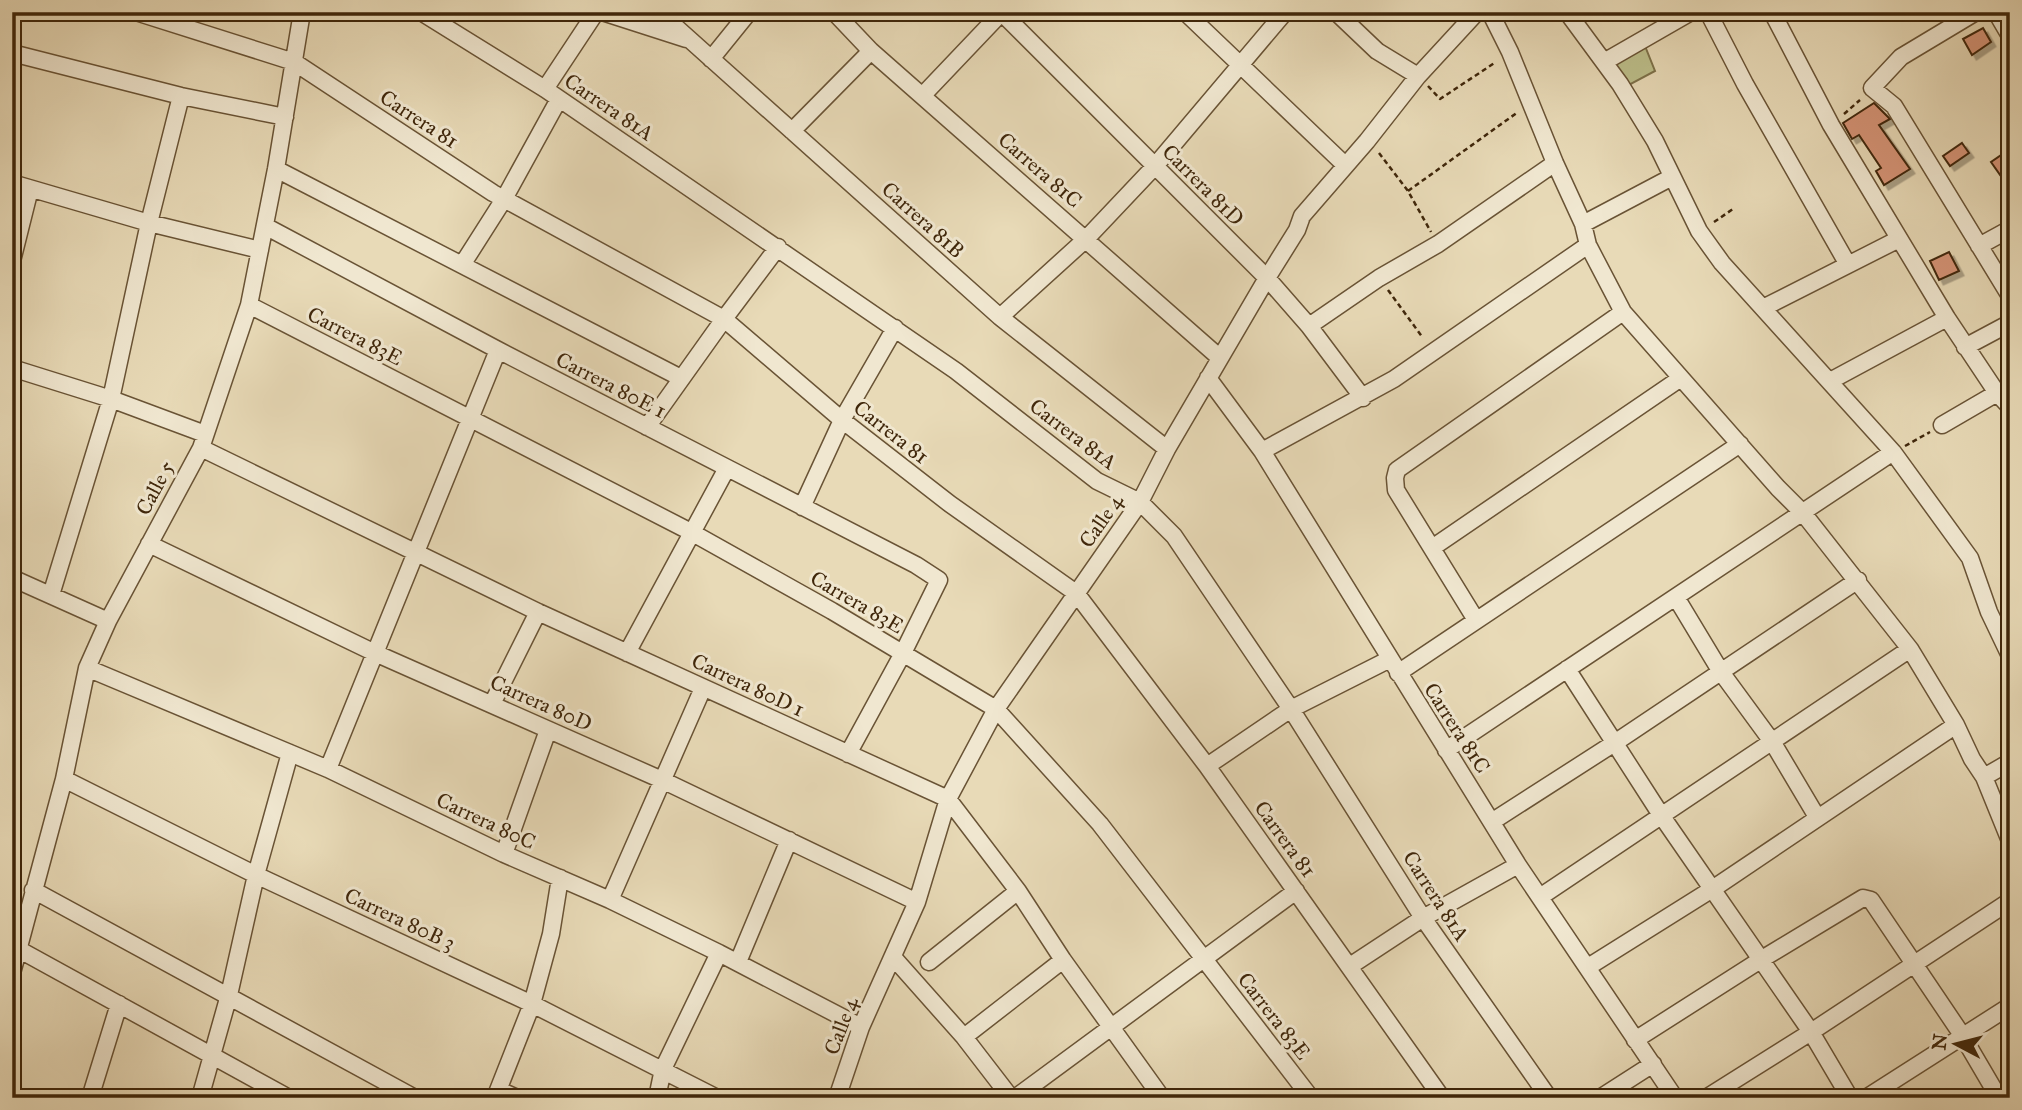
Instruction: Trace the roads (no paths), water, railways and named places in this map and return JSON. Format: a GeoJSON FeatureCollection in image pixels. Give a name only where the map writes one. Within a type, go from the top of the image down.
{"type":"FeatureCollection","features":[{"type":"Feature","properties":{"kind":"street","name":"Carrera 81"},"geometry":{"type":"LineString","coordinates":[[136,12],[294,62],[504,199],[724,319],[842,420],[950,504],[1076,593],[1207,766],[1442,1098]]}},
{"type":"Feature","properties":{"kind":"street","name":"Calle 5"},"geometry":{"type":"LineString","coordinates":[[12,973],[18,949],[18,929],[33,890],[64,779],[87,668],[108,621],[203,441],[249,304],[276,169],[302,12]]}},
{"type":"Feature","properties":{"kind":"street","name":"Carrera 81A"},"geometry":{"type":"LineString","coordinates":[[421,12],[545,89],[895,328],[956,371],[1097,481],[1140,502],[1174,536],[1291,709],[1423,918],[1549,1098]]}},
{"type":"Feature","properties":{"kind":"street"},"geometry":{"type":"LineString","coordinates":[[545,89],[596,12]]}},
{"type":"Feature","properties":{"kind":"street"},"geometry":{"type":"LineString","coordinates":[[601,12],[692,41]]}},
{"type":"Feature","properties":{"kind":"street","name":"Carrera 81B"},"geometry":{"type":"LineString","coordinates":[[659,12],[1000,317],[1167,449]]}},
{"type":"Feature","properties":{"kind":"street"},"geometry":{"type":"LineString","coordinates":[[711,59],[749,12]]}},
{"type":"Feature","properties":{"kind":"street","name":"Carrera 81C"},"geometry":{"type":"LineString","coordinates":[[834,12],[871,51],[1220,358]]}},
{"type":"Feature","properties":{"kind":"street"},"geometry":{"type":"LineString","coordinates":[[923,95],[1002,12]]}},
{"type":"Feature","properties":{"kind":"street","name":"Carrera 81D"},"geometry":{"type":"LineString","coordinates":[[1002,12],[1267,278],[1309,326],[1363,398]]}},
{"type":"Feature","properties":{"kind":"street"},"geometry":{"type":"LineString","coordinates":[[1185,12],[1345,165]]}},
{"type":"Feature","properties":{"kind":"street"},"geometry":{"type":"LineString","coordinates":[[1000,317],[1086,239],[1155,166],[1285,12]]}},
{"type":"Feature","properties":{"kind":"street"},"geometry":{"type":"LineString","coordinates":[[1336,12],[1377,51],[1418,76]]}},
{"type":"Feature","properties":{"kind":"street","name":"Calle 4"},"geometry":{"type":"LineString","coordinates":[[836,1098],[861,1027],[917,902],[948,799],[996,709],[1140,502],[1167,449],[1297,230],[1302,216],[1367,141],[1418,76],[1477,12]]}},
{"type":"Feature","properties":{"kind":"street"},"geometry":{"type":"LineString","coordinates":[[1490,12],[1532,102],[1555,163],[1583,224],[1588,245],[1623,312],[1803,513],[1910,649],[1956,724],[1972,759],[1984,777],[2009,840]]}},
{"type":"Feature","properties":{"kind":"street"},"geometry":{"type":"LineString","coordinates":[[1567,12],[1604,62],[1655,141],[1699,231],[1722,263],[1893,452],[1970,558],[1989,612],[2010,656]]}},
{"type":"Feature","properties":{"kind":"street"},"geometry":{"type":"LineString","coordinates":[[1604,62],[1691,12]]}},
{"type":"Feature","properties":{"kind":"street"},"geometry":{"type":"LineString","coordinates":[[1708,12],[1745,84],[1847,263]]}},
{"type":"Feature","properties":{"kind":"street"},"geometry":{"type":"LineString","coordinates":[[1772,12],[1831,125],[1899,239],[1965,347],[2010,407]]}},
{"type":"Feature","properties":{"kind":"street"},"geometry":{"type":"LineString","coordinates":[[1976,12],[1901,57],[1872,88],[1894,106],[2010,296]]}},
{"type":"Feature","properties":{"kind":"street"},"geometry":{"type":"LineString","coordinates":[[1996,12],[2010,36]]}},
{"type":"Feature","properties":{"kind":"street"},"geometry":{"type":"LineString","coordinates":[[792,131],[871,51]]}},
{"type":"Feature","properties":{"kind":"street"},"geometry":{"type":"LineString","coordinates":[[12,52],[181,96],[285,117]]}},
{"type":"Feature","properties":{"kind":"street"},"geometry":{"type":"LineString","coordinates":[[51,595],[111,398],[149,223],[181,96]]}},
{"type":"Feature","properties":{"kind":"street"},"geometry":{"type":"LineString","coordinates":[[462,265],[504,199],[559,99]]}},
{"type":"Feature","properties":{"kind":"street"},"geometry":{"type":"LineString","coordinates":[[1309,326],[1379,278],[1438,244],[1555,163]]}},
{"type":"Feature","properties":{"kind":"street"},"geometry":{"type":"LineString","coordinates":[[276,169],[681,378]]}},
{"type":"Feature","properties":{"kind":"street"},"geometry":{"type":"LineString","coordinates":[[1583,224],[1672,177]]}},
{"type":"Feature","properties":{"kind":"street"},"geometry":{"type":"LineString","coordinates":[[12,183],[149,223],[260,250]]}},
{"type":"Feature","properties":{"kind":"street"},"geometry":{"type":"LineString","coordinates":[[12,261],[30,189]]}},
{"type":"Feature","properties":{"kind":"street","name":"Carrera 80E 1"},"geometry":{"type":"LineString","coordinates":[[265,226],[498,350],[916,565],[939,580],[903,653]]}},
{"type":"Feature","properties":{"kind":"street"},"geometry":{"type":"LineString","coordinates":[[1979,246],[2010,229]]}},
{"type":"Feature","properties":{"kind":"street"},"geometry":{"type":"LineString","coordinates":[[1763,308],[1847,263],[1899,239]]}},
{"type":"Feature","properties":{"kind":"street"},"geometry":{"type":"LineString","coordinates":[[1262,451],[1363,398],[1588,245]]}},
{"type":"Feature","properties":{"kind":"street"},"geometry":{"type":"LineString","coordinates":[[647,427],[778,247]]}},
{"type":"Feature","properties":{"kind":"street","name":"Carrera 83E"},"geometry":{"type":"LineString","coordinates":[[249,304],[691,531],[996,709],[1100,824],[1311,1098]]}},
{"type":"Feature","properties":{"kind":"street"},"geometry":{"type":"LineString","coordinates":[[1476,620],[1396,490],[1397,470],[1623,312]]}},
{"type":"Feature","properties":{"kind":"street"},"geometry":{"type":"LineString","coordinates":[[1830,381],[1947,318]]}},
{"type":"Feature","properties":{"kind":"street"},"geometry":{"type":"LineString","coordinates":[[1965,347],[2010,323]]}},
{"type":"Feature","properties":{"kind":"street"},"geometry":{"type":"LineString","coordinates":[[802,507],[842,420],[895,328]]}},
{"type":"Feature","properties":{"kind":"street"},"geometry":{"type":"LineString","coordinates":[[328,769],[498,350]]}},
{"type":"Feature","properties":{"kind":"street"},"geometry":{"type":"LineString","coordinates":[[12,368],[111,398],[203,441]]}},
{"type":"Feature","properties":{"kind":"street","name":"Carrera 81C"},"geometry":{"type":"LineString","coordinates":[[1208,378],[1262,451],[1518,864],[1675,1098]]}},
{"type":"Feature","properties":{"kind":"street"},"geometry":{"type":"LineString","coordinates":[[1432,548],[1681,378]]}},
{"type":"Feature","properties":{"kind":"street"},"geometry":{"type":"LineString","coordinates":[[1942,425],[1997,393]]}},
{"type":"Feature","properties":{"kind":"street","name":"Carrera 80D 1"},"geometry":{"type":"LineString","coordinates":[[203,441],[538,612],[948,799],[1018,891],[1063,960],[1111,1025],[1156,1096]]}},
{"type":"Feature","properties":{"kind":"street"},"geometry":{"type":"LineString","coordinates":[[1398,673],[1740,444]]}},
{"type":"Feature","properties":{"kind":"street"},"geometry":{"type":"LineString","coordinates":[[1446,750],[1893,452]]}},
{"type":"Feature","properties":{"kind":"street"},"geometry":{"type":"LineString","coordinates":[[627,653],[727,468]]}},
{"type":"Feature","properties":{"kind":"street","name":"Carrera 80D"},"geometry":{"type":"LineString","coordinates":[[149,544],[374,653],[662,780],[917,902]]}},
{"type":"Feature","properties":{"kind":"street"},"geometry":{"type":"LineString","coordinates":[[12,578],[108,621]]}},
{"type":"Feature","properties":{"kind":"street"},"geometry":{"type":"LineString","coordinates":[[1493,821],[1616,743],[1858,580]]}},
{"type":"Feature","properties":{"kind":"street"},"geometry":{"type":"LineString","coordinates":[[1677,598],[1721,673],[1773,743],[1817,817]]}},
{"type":"Feature","properties":{"kind":"street"},"geometry":{"type":"LineString","coordinates":[[492,704],[538,612]]}},
{"type":"Feature","properties":{"kind":"street"},"geometry":{"type":"LineString","coordinates":[[1540,897],[1910,649]]}},
{"type":"Feature","properties":{"kind":"street"},"geometry":{"type":"LineString","coordinates":[[848,754],[903,653]]}},
{"type":"Feature","properties":{"kind":"street"},"geometry":{"type":"LineString","coordinates":[[1207,766],[1291,709],[1390,659]]}},
{"type":"Feature","properties":{"kind":"street","name":"Carrera 80C"},"geometry":{"type":"LineString","coordinates":[[87,668],[328,769],[504,854],[610,900],[738,962],[861,1027]]}},
{"type":"Feature","properties":{"kind":"street"},"geometry":{"type":"LineString","coordinates":[[1567,669],[1661,815],[1811,1032],[1850,1098]]}},
{"type":"Feature","properties":{"kind":"street"},"geometry":{"type":"LineString","coordinates":[[610,900],[703,688]]}},
{"type":"Feature","properties":{"kind":"street"},"geometry":{"type":"LineString","coordinates":[[1588,967],[1714,888],[1956,724]]}},
{"type":"Feature","properties":{"kind":"street"},"geometry":{"type":"LineString","coordinates":[[504,854],[548,730]]}},
{"type":"Feature","properties":{"kind":"street"},"geometry":{"type":"LineString","coordinates":[[200,1098],[229,995],[256,875],[290,753]]}},
{"type":"Feature","properties":{"kind":"street"},"geometry":{"type":"LineString","coordinates":[[1984,777],[2010,762]]}},
{"type":"Feature","properties":{"kind":"street","name":"Carrera 80B 3"},"geometry":{"type":"LineString","coordinates":[[64,779],[256,875],[532,1004],[717,1098]]}},
{"type":"Feature","properties":{"kind":"street"},"geometry":{"type":"LineString","coordinates":[[738,962],[789,840]]}},
{"type":"Feature","properties":{"kind":"street"},"geometry":{"type":"LineString","coordinates":[[1350,966],[1423,918],[1518,864]]}},
{"type":"Feature","properties":{"kind":"street"},"geometry":{"type":"LineString","coordinates":[[517,1098],[497,1094],[532,1004],[551,934],[560,878]]}},
{"type":"Feature","properties":{"kind":"street"},"geometry":{"type":"LineString","coordinates":[[33,890],[415,1098]]}},
{"type":"Feature","properties":{"kind":"street"},"geometry":{"type":"LineString","coordinates":[[929,962],[1018,891]]}},
{"type":"Feature","properties":{"kind":"street"},"geometry":{"type":"LineString","coordinates":[[892,957],[964,1037],[1013,1098],[1296,891]]}},
{"type":"Feature","properties":{"kind":"street"},"geometry":{"type":"LineString","coordinates":[[1635,1040],[1863,898],[1871,900],[1962,1035],[1999,1098]]}},
{"type":"Feature","properties":{"kind":"street"},"geometry":{"type":"LineString","coordinates":[[1706,1098],[2010,901]]}},
{"type":"Feature","properties":{"kind":"street"},"geometry":{"type":"LineString","coordinates":[[18,949],[289,1098]]}},
{"type":"Feature","properties":{"kind":"street"},"geometry":{"type":"LineString","coordinates":[[657,1098],[663,1069],[719,953]]}},
{"type":"Feature","properties":{"kind":"street"},"geometry":{"type":"LineString","coordinates":[[964,1037],[1063,960]]}},
{"type":"Feature","properties":{"kind":"street"},"geometry":{"type":"LineString","coordinates":[[90,1098],[119,1004]]}},
{"type":"Feature","properties":{"kind":"street"},"geometry":{"type":"LineString","coordinates":[[1866,1098],[2010,1006]]}},
{"type":"Feature","properties":{"kind":"street"},"geometry":{"type":"LineString","coordinates":[[1600,1098],[1653,1064]]}}]}
